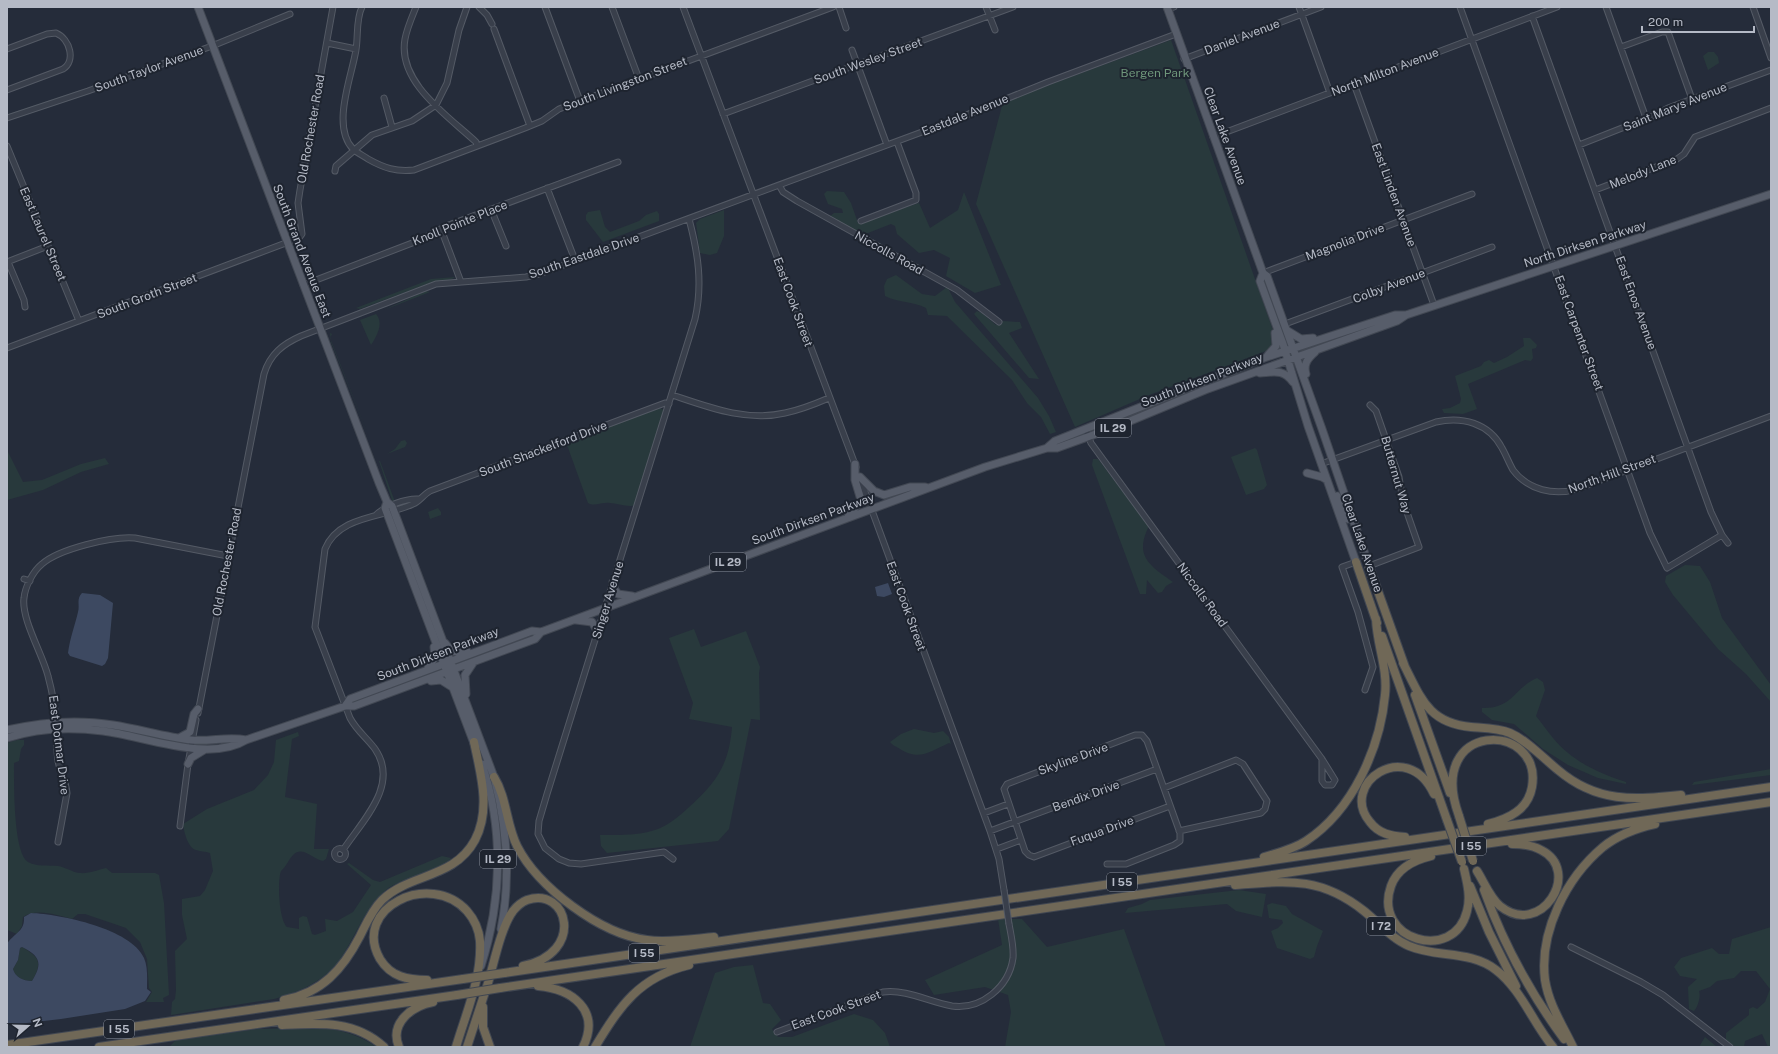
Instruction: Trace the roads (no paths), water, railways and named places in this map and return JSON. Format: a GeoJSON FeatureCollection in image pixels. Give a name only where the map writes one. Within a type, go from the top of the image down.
{"type":"FeatureCollection","features":[{"type":"Feature","properties":{"kind":"highway","name":"Clear Lake Avenue"},"geometry":{"type":"LineString","coordinates":[[1356,562],[1446,819]]}},
{"type":"Feature","properties":{"kind":"highway","name":"Clear Lake Avenue"},"geometry":{"type":"LineString","coordinates":[[1369,566],[1454,803]]}},
{"type":"Feature","properties":{"kind":"highway"},"geometry":{"type":"LineString","coordinates":[[1204,870],[1264,857],[1295,847],[1326,825],[1348,798],[1361,776],[1376,740],[1386,694],[1385,668],[1376,630],[1376,619]]}},
{"type":"Feature","properties":{"kind":"highway"},"geometry":{"type":"LineString","coordinates":[[1403,663],[1425,705],[1438,717],[1457,725],[1510,733],[1521,739],[1567,777],[1590,790],[1604,795],[1628,799],[1738,792]]}},
{"type":"Feature","properties":{"kind":"highway"},"geometry":{"type":"LineString","coordinates":[[1460,832],[1506,818],[1522,807],[1529,797],[1533,779],[1531,766],[1525,756],[1514,745],[1501,740],[1485,740],[1469,746],[1458,758],[1454,769],[1452,781],[1454,803],[1459,816],[1473,861],[1494,917],[1516,962],[1540,1004],[1569,1047]]}},
{"type":"Feature","properties":{"kind":"highway"},"geometry":{"type":"LineString","coordinates":[[256,1007],[300,996],[331,977],[350,955],[372,912],[384,899],[400,889],[448,868],[468,850],[477,835],[484,812],[482,781],[474,742]]}},
{"type":"Feature","properties":{"kind":"highway"},"geometry":{"type":"LineString","coordinates":[[1430,836],[1397,837],[1385,834],[1374,826],[1366,816],[1362,802],[1364,789],[1372,778],[1380,771],[1398,766],[1410,768],[1421,775],[1429,785],[1446,819],[1481,914],[1502,959],[1524,1000],[1554,1047]]}},
{"type":"Feature","properties":{"kind":"highway"},"geometry":{"type":"LineString","coordinates":[[494,777],[500,787],[511,832],[517,846],[530,866],[565,900],[607,927],[631,936],[656,941],[784,932]]}},
{"type":"Feature","properties":{"kind":"highway","name":"I 55"},"geometry":{"type":"LineString","coordinates":[[7,1045],[256,1007],[462,979],[484,979],[505,971],[784,932],[1771,787]]}},
{"type":"Feature","properties":{"kind":"highway","name":"I 55"},"geometry":{"type":"LineString","coordinates":[[99,1047],[1771,802]]}},
{"type":"Feature","properties":{"kind":"highway"},"geometry":{"type":"LineString","coordinates":[[1573,1047],[1552,1008],[1547,988],[1544,964],[1552,921],[1573,883],[1593,857],[1604,847],[1624,834],[1647,826],[1736,807]]}},
{"type":"Feature","properties":{"kind":"highway"},"geometry":{"type":"LineString","coordinates":[[1477,871],[1495,901],[1505,910],[1516,915],[1534,914],[1545,907],[1554,896],[1558,884],[1558,874],[1554,862],[1547,854],[1531,845],[1491,844]]}},
{"type":"Feature","properties":{"kind":"highway"},"geometry":{"type":"LineString","coordinates":[[1463,848],[1450,853],[1421,859],[1399,872],[1392,883],[1388,902],[1390,915],[1396,926],[1410,937],[1422,940],[1436,941],[1455,932],[1465,918],[1468,906],[1463,865]]}},
{"type":"Feature","properties":{"kind":"highway","name":"I 72"},"geometry":{"type":"LineString","coordinates":[[1171,890],[1285,881],[1327,889],[1358,906],[1394,937],[1409,947],[1464,956],[1490,966],[1504,977],[1542,1034],[1554,1047]]}},
{"type":"Feature","properties":{"kind":"highway"},"geometry":{"type":"LineString","coordinates":[[450,981],[406,978],[394,974],[383,963],[376,949],[375,935],[382,914],[393,904],[412,894],[432,893],[447,896],[463,907],[473,920],[479,932],[484,979],[482,1020],[484,1033],[490,1047]]}},
{"type":"Feature","properties":{"kind":"highway"},"geometry":{"type":"LineString","coordinates":[[498,946],[513,911],[525,901],[534,899],[545,900],[553,904],[562,914],[565,931],[562,940],[556,949],[543,959],[505,971]]}},
{"type":"Feature","properties":{"kind":"highway","name":"IL 29"},"geometry":{"type":"LineString","coordinates":[[456,1047],[465,1018],[498,946]]}},
{"type":"Feature","properties":{"kind":"highway"},"geometry":{"type":"LineString","coordinates":[[595,1047],[628,998],[652,980],[664,973],[681,967],[751,952]]}},
{"type":"Feature","properties":{"kind":"highway","name":"IL 29"},"geometry":{"type":"LineString","coordinates":[[467,1047],[484,979]]}},
{"type":"Feature","properties":{"kind":"highway"},"geometry":{"type":"LineString","coordinates":[[512,987],[551,987],[563,990],[572,996],[582,1006],[587,1018],[587,1034],[583,1047]]}},
{"type":"Feature","properties":{"kind":"highway"},"geometry":{"type":"LineString","coordinates":[[399,1047],[397,1031],[402,1019],[407,1014],[428,1003],[457,995]]}},
{"type":"Feature","properties":{"kind":"highway"},"geometry":{"type":"LineString","coordinates":[[450,1047],[459,1024],[465,1018]]}},
{"type":"Feature","properties":{"kind":"highway"},"geometry":{"type":"LineString","coordinates":[[254,1025],[340,1025],[366,1034],[384,1047]]}},
{"type":"Feature","properties":{"kind":"main road","name":"South Grand Avenue East"},"geometry":{"type":"LineString","coordinates":[[198,7],[389,508],[441,636],[447,662]]}},
{"type":"Feature","properties":{"kind":"main road","name":"Clear Lake Avenue"},"geometry":{"type":"LineString","coordinates":[[1170,8],[1184,59],[1263,273],[1267,276],[1297,356],[1322,429],[1339,500],[1350,525],[1358,535],[1369,566]]}},
{"type":"Feature","properties":{"kind":"main road","name":"North Dirksen Parkway"},"geometry":{"type":"LineString","coordinates":[[1297,356],[1398,321],[1406,315],[1434,305],[1771,194]]}},
{"type":"Feature","properties":{"kind":"main road","name":"Clear Lake Avenue"},"geometry":{"type":"LineString","coordinates":[[1263,273],[1260,281],[1282,352],[1287,359],[1302,406],[1329,461],[1327,481],[1356,562]]}},
{"type":"Feature","properties":{"kind":"main road"},"geometry":{"type":"LineString","coordinates":[[1264,358],[1272,352],[1277,341],[1264,302],[1266,297]]}},
{"type":"Feature","properties":{"kind":"main road","name":"North Dirksen Parkway"},"geometry":{"type":"LineString","coordinates":[[1282,352],[1395,314],[1406,315]]}},
{"type":"Feature","properties":{"kind":"main road"},"geometry":{"type":"LineString","coordinates":[[1287,328],[1297,338],[1306,340],[1343,328],[1352,329]]}},
{"type":"Feature","properties":{"kind":"main road"},"geometry":{"type":"LineString","coordinates":[[1319,349],[1308,358],[1305,370],[1323,422],[1322,429]]}},
{"type":"Feature","properties":{"kind":"main road","name":"South Dirksen Parkway"},"geometry":{"type":"LineString","coordinates":[[345,706],[350,699],[483,648],[532,631],[541,632],[985,467],[1048,448],[1057,448],[1174,393],[1282,352]]}},
{"type":"Feature","properties":{"kind":"main road","name":"South Dirksen Parkway"},"geometry":{"type":"LineString","coordinates":[[1087,433],[1297,356]]}},
{"type":"Feature","properties":{"kind":"main road"},"geometry":{"type":"LineString","coordinates":[[1248,374],[1272,371],[1280,372],[1288,376],[1294,383]]}},
{"type":"Feature","properties":{"kind":"main road"},"geometry":{"type":"LineString","coordinates":[[847,518],[857,508],[861,500],[855,480],[855,464]]}},
{"type":"Feature","properties":{"kind":"main road"},"geometry":{"type":"LineString","coordinates":[[1307,473],[1322,477],[1327,481]]}},
{"type":"Feature","properties":{"kind":"main road"},"geometry":{"type":"LineString","coordinates":[[860,477],[874,491],[884,495],[910,487],[932,487]]}},
{"type":"Feature","properties":{"kind":"main road","name":"South Grand Avenue East"},"geometry":{"type":"LineString","coordinates":[[389,508],[426,615],[447,662]]}},
{"type":"Feature","properties":{"kind":"main road"},"geometry":{"type":"LineString","coordinates":[[613,582],[615,590],[618,594],[634,597]]}},
{"type":"Feature","properties":{"kind":"main road"},"geometry":{"type":"LineString","coordinates":[[425,670],[434,661],[436,652],[426,624],[426,615]]}},
{"type":"Feature","properties":{"kind":"main road"},"geometry":{"type":"LineString","coordinates":[[572,620],[592,622],[598,632]]}},
{"type":"Feature","properties":{"kind":"main road","name":"South Dirksen Parkway"},"geometry":{"type":"LineString","coordinates":[[7,738],[56,726],[103,731],[191,748],[207,749],[238,746],[246,740],[345,706],[354,706],[535,639],[541,632]]}},
{"type":"Feature","properties":{"kind":"main road"},"geometry":{"type":"LineString","coordinates":[[441,636],[447,646],[458,652],[483,648]]}},
{"type":"Feature","properties":{"kind":"main road","name":"IL 29"},"geometry":{"type":"LineString","coordinates":[[474,661],[466,672],[464,682],[470,712],[494,777],[503,818],[507,865],[505,906],[498,946]]}},
{"type":"Feature","properties":{"kind":"main road","name":"IL 29"},"geometry":{"type":"LineString","coordinates":[[447,662],[453,689],[474,742],[485,774],[491,799],[498,860],[494,913],[485,953],[484,979]]}},
{"type":"Feature","properties":{"kind":"main road"},"geometry":{"type":"LineString","coordinates":[[450,670],[470,712]]}},
{"type":"Feature","properties":{"kind":"main road"},"geometry":{"type":"LineString","coordinates":[[417,683],[441,680],[453,689]]}},
{"type":"Feature","properties":{"kind":"main road"},"geometry":{"type":"LineString","coordinates":[[178,738],[190,732],[194,714],[198,708]]}},
{"type":"Feature","properties":{"kind":"main road","name":"South Dirksen Parkway"},"geometry":{"type":"LineString","coordinates":[[7,730],[96,722],[192,740],[237,738],[246,740]]}},
{"type":"Feature","properties":{"kind":"main road"},"geometry":{"type":"LineString","coordinates":[[188,764],[196,753],[207,749]]}},
{"type":"Feature","properties":{"kind":"street","name":"Old Rochester Road"},"geometry":{"type":"LineString","coordinates":[[287,243],[299,238],[302,234],[298,203],[333,7]]}},
{"type":"Feature","properties":{"kind":"street"},"geometry":{"type":"LineString","coordinates":[[354,150],[346,137],[343,123],[345,99],[356,49],[358,22],[362,7]]}},
{"type":"Feature","properties":{"kind":"street"},"geometry":{"type":"LineString","coordinates":[[416,7],[405,39],[406,64],[415,83],[436,105],[476,142],[477,146]]}},
{"type":"Feature","properties":{"kind":"street"},"geometry":{"type":"LineString","coordinates":[[335,171],[336,166],[372,136],[392,127],[412,121],[436,105],[447,83],[453,65],[458,34],[467,7]]}},
{"type":"Feature","properties":{"kind":"street"},"geometry":{"type":"LineString","coordinates":[[479,7],[487,15],[493,26],[530,126]]}},
{"type":"Feature","properties":{"kind":"street"},"geometry":{"type":"LineString","coordinates":[[545,7],[580,101]]}},
{"type":"Feature","properties":{"kind":"street"},"geometry":{"type":"LineString","coordinates":[[612,7],[639,79]]}},
{"type":"Feature","properties":{"kind":"street","name":"East Cook Street"},"geometry":{"type":"LineString","coordinates":[[683,7],[872,509],[997,849],[1013,945],[1011,965],[1006,979],[986,999],[972,1004],[952,1006],[902,992],[883,992],[777,1032]]}},
{"type":"Feature","properties":{"kind":"street","name":"South Livingston Street"},"geometry":{"type":"LineString","coordinates":[[354,150],[385,168],[406,171],[414,170],[542,121],[559,109],[833,7]]}},
{"type":"Feature","properties":{"kind":"street"},"geometry":{"type":"LineString","coordinates":[[839,7],[846,28]]}},
{"type":"Feature","properties":{"kind":"street"},"geometry":{"type":"LineString","coordinates":[[986,7],[995,30]]}},
{"type":"Feature","properties":{"kind":"street","name":"South Wesley Street"},"geometry":{"type":"LineString","coordinates":[[723,114],[1013,7]]}},
{"type":"Feature","properties":{"kind":"street"},"geometry":{"type":"LineString","coordinates":[[1299,7],[1330,93]]}},
{"type":"Feature","properties":{"kind":"street","name":"Daniel Avenue"},"geometry":{"type":"LineString","coordinates":[[1184,59],[1321,7]]}},
{"type":"Feature","properties":{"kind":"street","name":"East Carpenter Street"},"geometry":{"type":"LineString","coordinates":[[1460,7],[1650,533],[1667,568],[1722,535]]}},
{"type":"Feature","properties":{"kind":"street","name":"North Milton Avenue"},"geometry":{"type":"LineString","coordinates":[[1213,137],[1556,7]]}},
{"type":"Feature","properties":{"kind":"street"},"geometry":{"type":"LineString","coordinates":[[1606,7],[1646,118]]}},
{"type":"Feature","properties":{"kind":"street"},"geometry":{"type":"LineString","coordinates":[[1753,7],[1771,58]]}},
{"type":"Feature","properties":{"kind":"street","name":"South Taylor Avenue"},"geometry":{"type":"LineString","coordinates":[[7,118],[94,89],[212,46],[290,14]]}},
{"type":"Feature","properties":{"kind":"street","name":"East Enos Avenue"},"geometry":{"type":"LineString","coordinates":[[1532,16],[1711,512],[1722,535],[1728,543]]}},
{"type":"Feature","properties":{"kind":"street"},"geometry":{"type":"LineString","coordinates":[[1621,48],[1662,32],[1668,32],[1692,99]]}},
{"type":"Feature","properties":{"kind":"street"},"geometry":{"type":"LineString","coordinates":[[7,49],[47,34],[56,33],[65,40],[70,59],[68,64],[63,69],[7,90]]}},
{"type":"Feature","properties":{"kind":"street","name":"Eastdale Avenue"},"geometry":{"type":"LineString","coordinates":[[753,194],[897,142],[1055,79],[1176,34]]}},
{"type":"Feature","properties":{"kind":"street"},"geometry":{"type":"LineString","coordinates":[[327,44],[356,49]]}},
{"type":"Feature","properties":{"kind":"street"},"geometry":{"type":"LineString","coordinates":[[852,50],[887,145]]}},
{"type":"Feature","properties":{"kind":"street","name":"Saint Marys Avenue"},"geometry":{"type":"LineString","coordinates":[[1578,145],[1692,99],[1771,70]]}},
{"type":"Feature","properties":{"kind":"street","name":"East Linden Avenue"},"geometry":{"type":"LineString","coordinates":[[1354,84],[1434,305]]}},
{"type":"Feature","properties":{"kind":"street"},"geometry":{"type":"LineString","coordinates":[[384,98],[392,127]]}},
{"type":"Feature","properties":{"kind":"street","name":"Melody Lane"},"geometry":{"type":"LineString","coordinates":[[1595,190],[1677,159],[1684,154],[1695,137],[1771,108]]}},
{"type":"Feature","properties":{"kind":"street"},"geometry":{"type":"LineString","coordinates":[[860,221],[916,200],[916,193],[897,142]]}},
{"type":"Feature","properties":{"kind":"street","name":"East Laurel Street"},"geometry":{"type":"LineString","coordinates":[[7,146],[79,321]]}},
{"type":"Feature","properties":{"kind":"street","name":"Knoll Pointe Place"},"geometry":{"type":"LineString","coordinates":[[304,285],[420,240],[440,229],[491,209],[618,162]]}},
{"type":"Feature","properties":{"kind":"street","name":"Niccolls Road"},"geometry":{"type":"LineString","coordinates":[[779,185],[783,192],[797,201],[957,290],[999,322]]}},
{"type":"Feature","properties":{"kind":"street"},"geometry":{"type":"LineString","coordinates":[[547,188],[575,260]]}},
{"type":"Feature","properties":{"kind":"street","name":"South Eastdale Drive"},"geometry":{"type":"LineString","coordinates":[[320,329],[432,286],[461,282],[526,277],[753,194]]}},
{"type":"Feature","properties":{"kind":"street","name":"Magnolia Drive"},"geometry":{"type":"LineString","coordinates":[[1263,273],[1472,194]]}},
{"type":"Feature","properties":{"kind":"street"},"geometry":{"type":"LineString","coordinates":[[491,209],[506,246]]}},
{"type":"Feature","properties":{"kind":"street","name":"Singer Avenue"},"geometry":{"type":"LineString","coordinates":[[673,859],[664,852],[589,863],[572,863],[562,860],[550,853],[540,839],[538,828],[540,815],[606,608],[695,319],[699,299],[698,261],[689,218]]}},
{"type":"Feature","properties":{"kind":"street"},"geometry":{"type":"LineString","coordinates":[[440,229],[461,282]]}},
{"type":"Feature","properties":{"kind":"street","name":"South Groth Street"},"geometry":{"type":"LineString","coordinates":[[7,348],[287,243]]}},
{"type":"Feature","properties":{"kind":"street"},"geometry":{"type":"LineString","coordinates":[[25,307],[24,300],[8,262],[48,246]]}},
{"type":"Feature","properties":{"kind":"street","name":"Colby Avenue"},"geometry":{"type":"LineString","coordinates":[[1287,328],[1422,273],[1492,247]]}},
{"type":"Feature","properties":{"kind":"street","name":"Old Rochester Road"},"geometry":{"type":"LineString","coordinates":[[180,826],[192,740],[266,367],[274,354],[283,345],[320,329]]}},
{"type":"Feature","properties":{"kind":"street"},"geometry":{"type":"LineString","coordinates":[[672,395],[734,414],[762,417],[793,412],[829,398]]}},
{"type":"Feature","properties":{"kind":"street","name":"South Shackelford Drive"},"geometry":{"type":"LineString","coordinates":[[343,850],[378,798],[381,791],[383,776],[382,764],[376,750],[355,727],[345,706],[315,627],[325,549],[329,540],[339,530],[413,498],[420,499],[427,493],[452,483],[629,416],[665,403],[669,404]]}},
{"type":"Feature","properties":{"kind":"street","name":"Butternut Way"},"geometry":{"type":"LineString","coordinates":[[1369,566],[1419,547],[1403,501],[1399,477],[1376,412],[1370,405]]}},
{"type":"Feature","properties":{"kind":"street","name":"North Hill Street"},"geometry":{"type":"LineString","coordinates":[[1329,461],[1386,440],[1448,420],[1472,422],[1487,430],[1495,438],[1511,467],[1522,479],[1535,487],[1553,492],[1572,490],[1771,416]]}},
{"type":"Feature","properties":{"kind":"street","name":"Niccolls Road"},"geometry":{"type":"LineString","coordinates":[[1087,433],[1091,443],[1322,759],[1335,777],[1332,785],[1325,785],[1322,781],[1322,759]]}},
{"type":"Feature","properties":{"kind":"street"},"geometry":{"type":"LineString","coordinates":[[24,579],[30,581],[36,570],[48,560],[100,540],[113,538],[135,538],[228,556]]}},
{"type":"Feature","properties":{"kind":"street"},"geometry":{"type":"LineString","coordinates":[[1356,562],[1342,567],[1358,612],[1373,667],[1365,690]]}},
{"type":"Feature","properties":{"kind":"street","name":"East Dotmar Drive"},"geometry":{"type":"LineString","coordinates":[[30,581],[25,595],[24,608],[46,668],[56,726],[58,759],[67,793],[58,842]]}},
{"type":"Feature","properties":{"kind":"street","name":"Skyline Drive"},"geometry":{"type":"LineString","coordinates":[[1008,804],[1004,792],[1005,786],[1009,782],[1128,738],[1142,736],[1146,741],[1157,769]]}},
{"type":"Feature","properties":{"kind":"street"},"geometry":{"type":"LineString","coordinates":[[1164,788],[1236,760],[1243,764],[1267,801],[1265,809],[1258,814],[1179,831]]}},
{"type":"Feature","properties":{"kind":"street"},"geometry":{"type":"LineString","coordinates":[[1107,864],[1126,864],[1174,845],[1180,840],[1179,831],[1157,769]]}},
{"type":"Feature","properties":{"kind":"street","name":"Bendix Drive"},"geometry":{"type":"LineString","coordinates":[[990,831],[1157,769]]}},
{"type":"Feature","properties":{"kind":"street"},"geometry":{"type":"LineString","coordinates":[[984,813],[1008,804],[1015,822],[1021,840],[997,849]]}},
{"type":"Feature","properties":{"kind":"street","name":"Fuqua Drive"},"geometry":{"type":"LineString","coordinates":[[1021,840],[1025,851],[1034,857],[1170,806]]}},
{"type":"Feature","properties":{"kind":"street"},"geometry":{"type":"LineString","coordinates":[[1571,947],[1641,982],[1663,995],[1730,1047]]}},
{"type":"Feature","properties":{"kind":"water"},"geometry":{"type":"Polygon","coordinates":[[[888,583],[892,594],[884,597],[877,596],[875,587],[888,583]]]}},
{"type":"Feature","properties":{"kind":"water"},"geometry":{"type":"Polygon","coordinates":[[[82,593],[100,595],[113,603],[108,658],[102,666],[70,656],[68,653],[78,612],[79,598],[82,593]]]}},
{"type":"Feature","properties":{"kind":"water"},"geometry":{"type":"Polygon","coordinates":[[[31,913],[59,916],[94,925],[111,931],[125,939],[137,948],[144,958],[147,969],[147,989],[151,992],[145,1001],[125,1009],[61,1019],[18,1024],[7,1023],[7,944],[23,926],[24,917],[31,913]],[[22,947],[20,948],[18,960],[13,969],[20,978],[32,981],[38,969],[38,961],[36,957],[22,947]]]}},
{"type":"Feature","properties":{"kind":"park label","name":"Bergen Park"},"geometry":{"type":"Point","coordinates":[1155,73]}}]}
